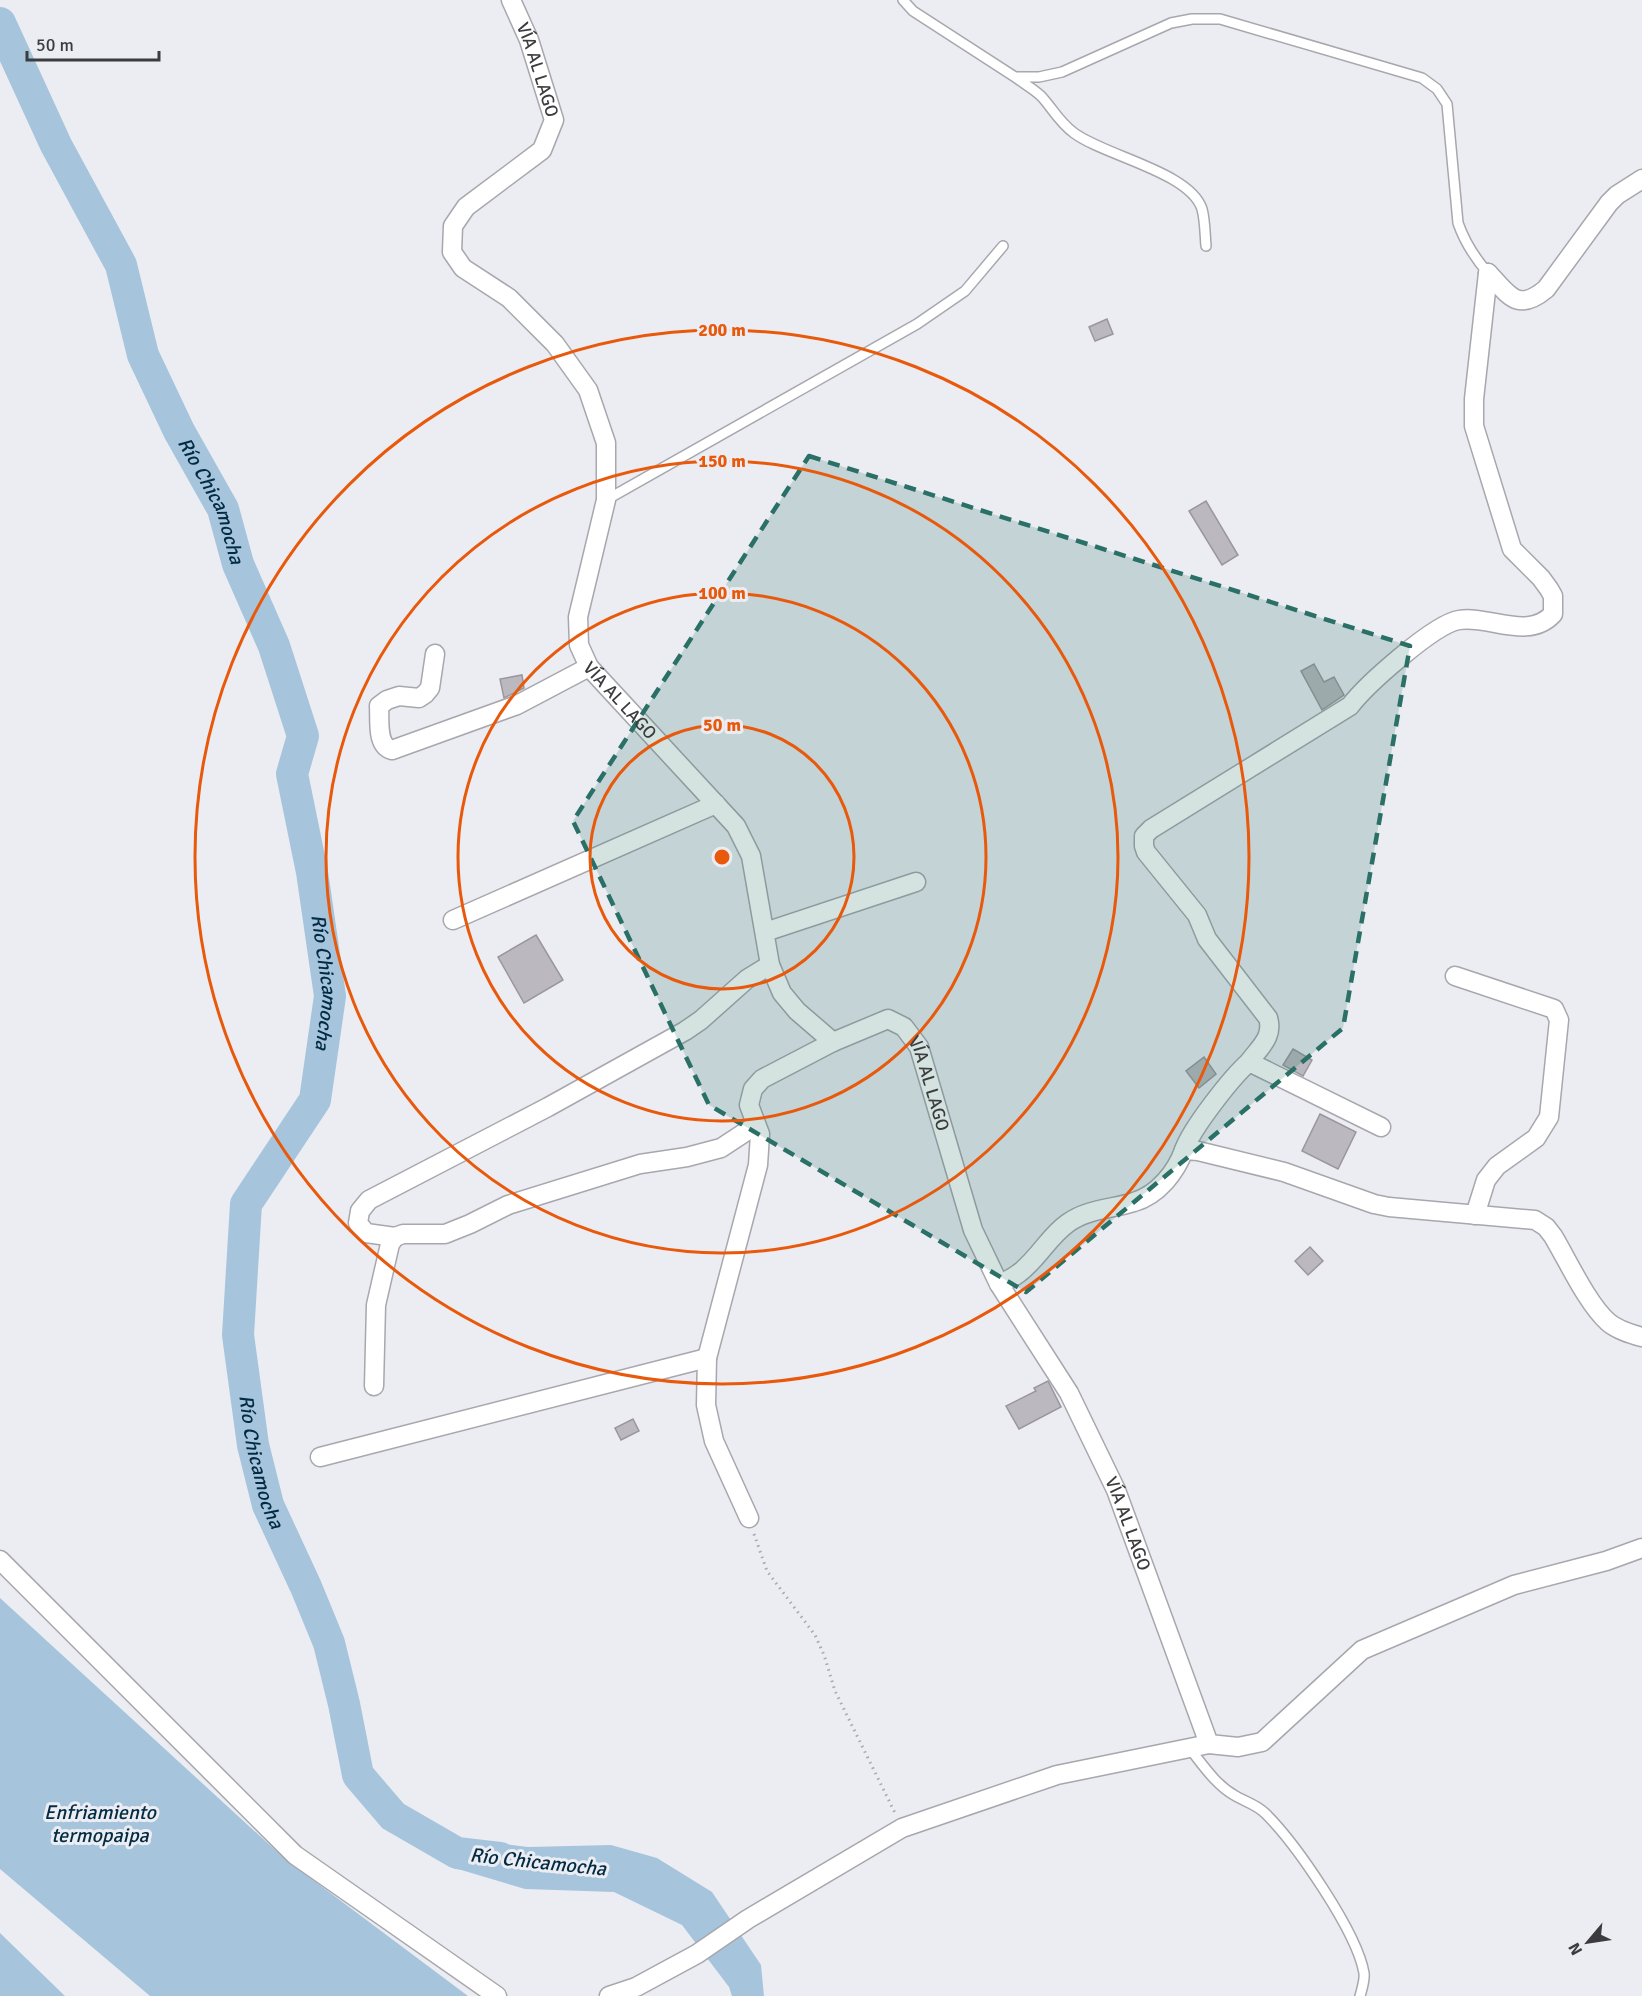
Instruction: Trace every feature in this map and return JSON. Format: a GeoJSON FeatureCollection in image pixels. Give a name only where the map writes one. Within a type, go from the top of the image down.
{"type":"FeatureCollection","features":[{"type":"Feature","properties":{"kind":"street","name":"VÍA AL LAGO"},"geometry":{"type":"LineString","coordinates":[[511,0],[529,40],[554,120],[542,150],[466,207],[453,226],[452,252],[463,268],[508,298],[555,344],[588,390],[606,443],[606,500],[578,616],[579,645],[589,667],[736,826],[751,856],[770,964],[782,993],[797,1011],[833,1042],[888,1019],[904,1027],[920,1047],[973,1230],[999,1284],[1069,1393],[1116,1490],[1209,1744]]}},
{"type":"Feature","properties":{"kind":"street"},"geometry":{"type":"LineString","coordinates":[[1488,273],[1512,298],[1523,302],[1535,298],[1546,289],[1609,203],[1617,195],[1642,180]]}},
{"type":"Feature","properties":{"kind":"street"},"geometry":{"type":"LineString","coordinates":[[999,1284],[1022,1271],[1066,1223],[1088,1212],[1137,1201],[1168,1178],[1179,1163],[1187,1140],[1270,1034],[1271,1027],[1268,1018],[1207,939],[1197,915],[1146,852],[1144,836],[1151,829],[1350,706],[1374,680],[1400,658],[1450,623],[1470,620],[1520,627],[1541,623],[1553,614],[1552,596],[1549,590],[1541,578],[1512,549],[1508,540],[1501,509],[1474,426],[1474,406],[1488,273]]}},
{"type":"Feature","properties":{"kind":"street"},"geometry":{"type":"LineString","coordinates":[[435,654],[430,688],[425,694],[419,698],[399,696],[379,706],[382,743],[385,748],[392,750],[517,705],[589,667]]}},
{"type":"Feature","properties":{"kind":"street"},"geometry":{"type":"LineString","coordinates":[[453,920],[716,804]]}},
{"type":"Feature","properties":{"kind":"street"},"geometry":{"type":"LineString","coordinates":[[765,932],[916,882]]}},
{"type":"Feature","properties":{"kind":"street"},"geometry":{"type":"LineString","coordinates":[[756,1125],[721,1148],[687,1157],[640,1164],[508,1205],[446,1234],[403,1234],[395,1237],[366,1233],[358,1223],[360,1212],[369,1200],[548,1107],[686,1031],[747,979],[770,964]]}},
{"type":"Feature","properties":{"kind":"street"},"geometry":{"type":"LineString","coordinates":[[1455,976],[1554,1009],[1559,1020],[1549,1117],[1536,1138],[1497,1166],[1491,1173],[1486,1180],[1475,1215]]}},
{"type":"Feature","properties":{"kind":"street"},"geometry":{"type":"LineString","coordinates":[[748,1518],[714,1441],[706,1406],[707,1358],[758,1165],[760,1134],[748,1105],[753,1089],[762,1079],[833,1042]]}},
{"type":"Feature","properties":{"kind":"street"},"geometry":{"type":"LineString","coordinates":[[1249,1062],[1381,1127]]}},
{"type":"Feature","properties":{"kind":"street"},"geometry":{"type":"LineString","coordinates":[[1184,1150],[1198,1151],[1284,1172],[1381,1205],[1535,1220],[1546,1227],[1593,1304],[1609,1323],[1642,1337]]}},
{"type":"Feature","properties":{"kind":"street"},"geometry":{"type":"LineString","coordinates":[[374,1386],[376,1305],[390,1244],[395,1237]]}},
{"type":"Feature","properties":{"kind":"street"},"geometry":{"type":"LineString","coordinates":[[321,1457],[707,1358]]}},
{"type":"Feature","properties":{"kind":"street"},"geometry":{"type":"LineString","coordinates":[[609,1996],[636,1987],[697,1954],[748,1919],[902,1828],[1057,1775],[1209,1744],[1238,1747],[1262,1742],[1362,1650],[1514,1585],[1606,1561],[1642,1548]]}},
{"type":"Feature","properties":{"kind":"street"},"geometry":{"type":"LineString","coordinates":[[0,1560],[295,1855],[497,1996]]}},
{"type":"Feature","properties":{"kind":"lane"},"geometry":{"type":"LineString","coordinates":[[903,0],[913,11],[1041,96],[1060,122],[1075,134],[1188,189],[1202,210],[1206,246]]}},
{"type":"Feature","properties":{"kind":"lane"},"geometry":{"type":"LineString","coordinates":[[1015,77],[1039,77],[1062,72],[1171,23],[1192,19],[1220,19],[1422,78],[1437,89],[1447,104],[1458,223],[1472,255],[1488,273]]}},
{"type":"Feature","properties":{"kind":"lane"},"geometry":{"type":"LineString","coordinates":[[606,500],[917,324],[965,291],[1003,246]]}},
{"type":"Feature","properties":{"kind":"lane"},"geometry":{"type":"LineString","coordinates":[[1190,1749],[1219,1783],[1234,1795],[1264,1812],[1285,1834],[1303,1859],[1353,1941],[1365,1975],[1360,1996]]}},
{"type":"Feature","properties":{"kind":"path"},"geometry":{"type":"LineString","coordinates":[[748,1518],[767,1571],[815,1635],[835,1691],[902,1828]]}},
{"type":"Feature","properties":{"kind":"highlighted area"},"geometry":{"type":"Polygon","coordinates":[[[809,456],[1410,646],[1343,1028],[1026,1292],[709,1105],[573,821],[809,456]]]}},
{"type":"Feature","properties":{"kind":"water","name":"Enfriamiento termopaipa"},"geometry":{"type":"Polygon","coordinates":[[[0,1598],[285,1859],[468,1996],[150,1996],[0,1869],[0,1598]]]}},
{"type":"Feature","properties":{"kind":"water"},"geometry":{"type":"Polygon","coordinates":[[[458,1838],[528,1847],[611,1845],[657,1858],[712,1892],[761,1965],[764,1996],[732,1996],[729,1987],[682,1925],[614,1892],[525,1889],[458,1869],[458,1838]]]}},
{"type":"Feature","properties":{"kind":"water"},"geometry":{"type":"Polygon","coordinates":[[[0,1933],[65,1996],[0,1996],[0,1933]]]}},
{"type":"Feature","properties":{"kind":"building"},"geometry":{"type":"Polygon","coordinates":[[[1107,319],[1113,334],[1095,341],[1089,327],[1107,319]]]}},
{"type":"Feature","properties":{"kind":"building"},"geometry":{"type":"Polygon","coordinates":[[[1206,501],[1238,555],[1222,565],[1189,511],[1206,501]]]}},
{"type":"Feature","properties":{"kind":"building"},"geometry":{"type":"Polygon","coordinates":[[[1314,664],[1324,682],[1334,677],[1344,695],[1322,710],[1301,671],[1314,664]]]}},
{"type":"Feature","properties":{"kind":"building"},"geometry":{"type":"Polygon","coordinates":[[[522,675],[524,688],[504,698],[500,679],[522,675]]]}},
{"type":"Feature","properties":{"kind":"building"},"geometry":{"type":"Polygon","coordinates":[[[536,935],[563,980],[524,1003],[498,957],[536,935]]]}},
{"type":"Feature","properties":{"kind":"building"},"geometry":{"type":"Polygon","coordinates":[[[1293,1049],[1312,1060],[1303,1076],[1283,1065],[1293,1049]]]}},
{"type":"Feature","properties":{"kind":"building"},"geometry":{"type":"Polygon","coordinates":[[[1204,1057],[1216,1074],[1199,1088],[1186,1071],[1204,1057]]]}},
{"type":"Feature","properties":{"kind":"building"},"geometry":{"type":"Polygon","coordinates":[[[1320,1114],[1356,1132],[1338,1169],[1302,1151],[1320,1114]]]}},
{"type":"Feature","properties":{"kind":"building"},"geometry":{"type":"Polygon","coordinates":[[[1310,1247],[1323,1261],[1308,1275],[1295,1261],[1310,1247]]]}},
{"type":"Feature","properties":{"kind":"building"},"geometry":{"type":"Polygon","coordinates":[[[1048,1381],[1061,1407],[1019,1429],[1006,1406],[1036,1391],[1034,1388],[1048,1381]]]}},
{"type":"Feature","properties":{"kind":"building"},"geometry":{"type":"Polygon","coordinates":[[[633,1419],[639,1431],[621,1440],[615,1428],[633,1419]]]}},
{"type":"Feature","properties":{"kind":"waterway","name":"Río Chicamocha"},"geometry":{"type":"LineString","coordinates":[[0,23],[56,145],[121,265],[143,355],[179,431],[223,509],[238,564],[274,646],[303,736],[292,774],[312,872],[330,996],[315,1100],[246,1204],[238,1335],[253,1445],[268,1505],[329,1643],[358,1775],[393,1816],[457,1853],[500,1858]]}}]}
